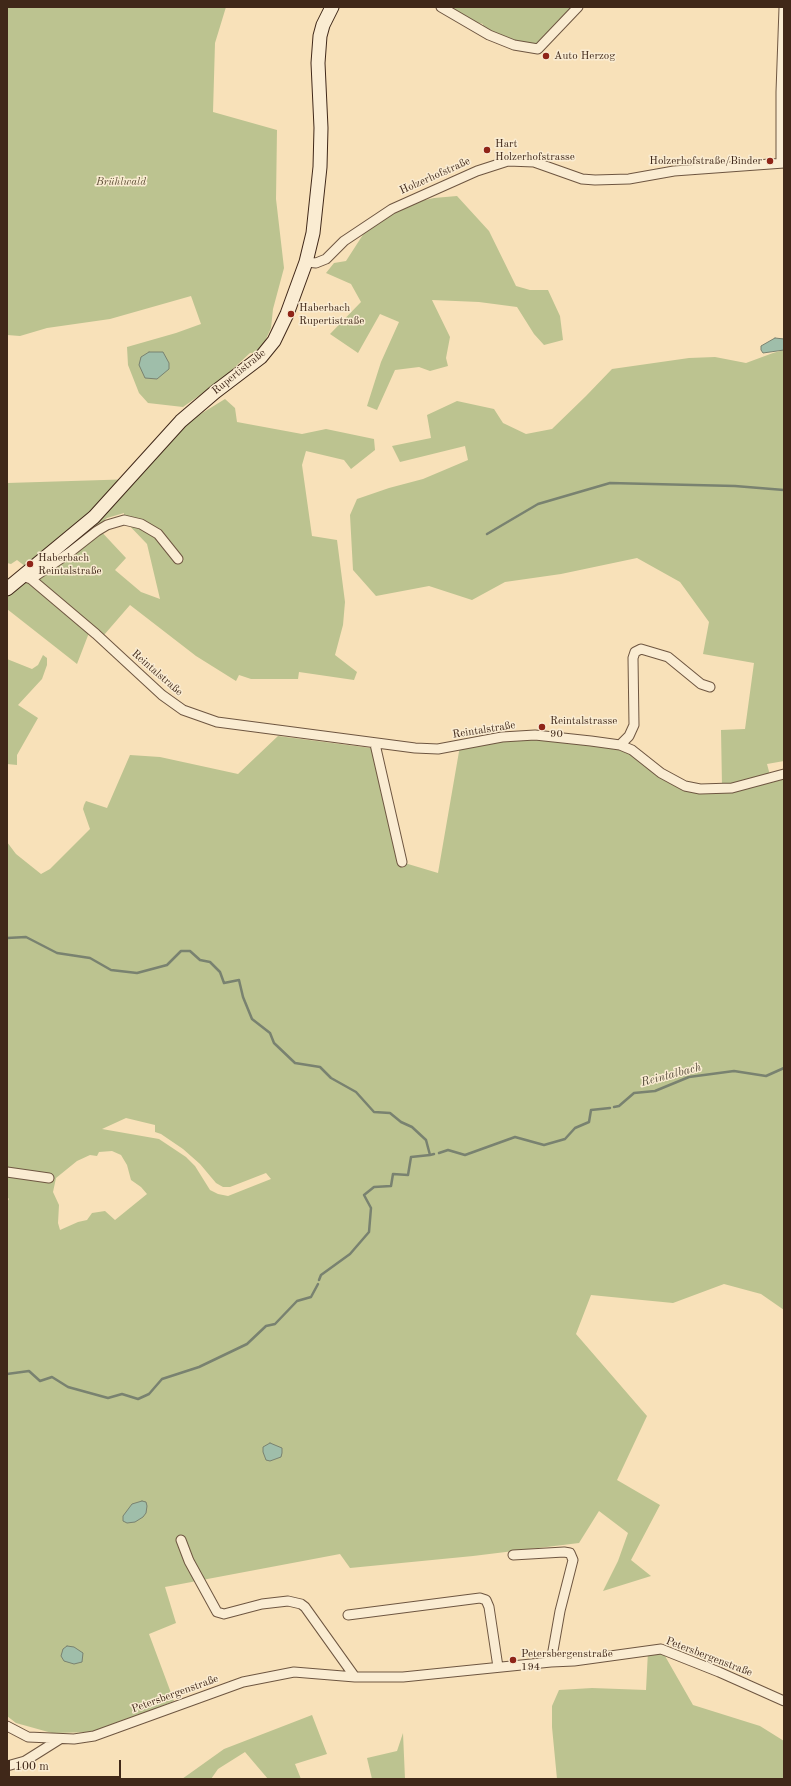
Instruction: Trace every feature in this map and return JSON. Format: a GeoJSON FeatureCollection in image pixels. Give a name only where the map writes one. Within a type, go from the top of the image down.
{"type":"FeatureCollection","features":[{"type":"Feature","properties":{"kind":"main road","name":"Rupertistraße"},"geometry":{"type":"LineString","coordinates":[[7,589],[27,577],[94,516],[181,421],[215,392],[261,357],[274,341],[288,314],[306,262],[317,205],[321,121],[318,63],[320,36],[323,25],[332,7]]}},
{"type":"Feature","properties":{"kind":"street"},"geometry":{"type":"LineString","coordinates":[[441,7],[488,35],[514,45],[538,49],[578,7]]}},
{"type":"Feature","properties":{"kind":"street","name":"Holzerhofstraße"},"geometry":{"type":"LineString","coordinates":[[306,262],[316,263],[326,259],[344,241],[392,209],[477,171],[508,162],[534,162],[582,179],[595,180],[629,179],[674,171],[782,163],[781,92],[784,8]]}},
{"type":"Feature","properties":{"kind":"street"},"geometry":{"type":"LineString","coordinates":[[27,577],[70,553],[97,531],[124,520],[141,524],[158,534],[178,559]]}},
{"type":"Feature","properties":{"kind":"street","name":"Reintalstraße"},"geometry":{"type":"LineString","coordinates":[[27,577],[96,634],[162,695],[183,710],[217,722],[374,744],[438,749],[502,737],[535,735],[620,745],[632,750],[661,773],[685,786],[700,789],[732,788],[784,774]]}},
{"type":"Feature","properties":{"kind":"street"},"geometry":{"type":"LineString","coordinates":[[620,745],[629,736],[634,725],[633,658],[635,652],[641,649],[668,658],[701,684],[710,687]]}},
{"type":"Feature","properties":{"kind":"street"},"geometry":{"type":"LineString","coordinates":[[374,744],[402,862]]}},
{"type":"Feature","properties":{"kind":"street"},"geometry":{"type":"LineString","coordinates":[[7,1172],[49,1178]]}},
{"type":"Feature","properties":{"kind":"street"},"geometry":{"type":"LineString","coordinates":[[181,1540],[189,1561],[216,1612],[224,1614],[262,1604],[288,1601],[298,1602],[305,1607],[355,1677]]}},
{"type":"Feature","properties":{"kind":"street"},"geometry":{"type":"LineString","coordinates":[[513,1555],[564,1552],[570,1554],[573,1560],[560,1611],[551,1662]]}},
{"type":"Feature","properties":{"kind":"street"},"geometry":{"type":"LineString","coordinates":[[348,1615],[480,1598],[486,1600],[489,1606],[498,1667]]}},
{"type":"Feature","properties":{"kind":"street","name":"Petersbergenstraße"},"geometry":{"type":"LineString","coordinates":[[7,1726],[28,1737],[60,1738],[94,1736],[243,1682],[294,1672],[355,1677],[402,1677],[574,1661],[661,1649],[719,1672],[784,1701]]}},
{"type":"Feature","properties":{"kind":"street"},"geometry":{"type":"LineString","coordinates":[[7,1766],[25,1761],[60,1738]]}},
{"type":"Feature","properties":{"kind":"green space","name":"Brühlwald"},"geometry":{"type":"Polygon","coordinates":[[[7,7],[226,7],[215,43],[213,112],[277,130],[276,199],[284,268],[273,309],[271,328],[260,352],[250,353],[220,381],[183,407],[148,403],[139,393],[128,365],[127,347],[201,324],[191,296],[110,319],[47,328],[20,336],[7,335],[7,7]]]}},
{"type":"Feature","properties":{"kind":"green space"},"geometry":{"type":"Polygon","coordinates":[[[444,7],[574,7],[540,43],[532,46],[520,46],[481,30],[483,24],[465,20],[444,7]]]}},
{"type":"Feature","properties":{"kind":"green space"},"geometry":{"type":"Polygon","coordinates":[[[457,196],[489,231],[516,286],[530,290],[548,290],[560,316],[563,340],[544,345],[534,334],[517,307],[479,302],[432,300],[450,337],[446,358],[448,366],[430,371],[419,367],[395,370],[377,410],[367,406],[381,362],[399,322],[380,314],[358,353],[330,334],[361,302],[351,284],[326,273],[334,263],[346,261],[366,230],[412,203],[434,198],[457,196]]]}},
{"type":"Feature","properties":{"kind":"green space"},"geometry":{"type":"Polygon","coordinates":[[[784,350],[784,761],[767,764],[771,779],[784,774],[784,1310],[761,1294],[724,1284],[673,1303],[591,1295],[576,1334],[647,1416],[617,1480],[660,1505],[631,1560],[651,1576],[603,1591],[618,1561],[628,1533],[599,1511],[579,1543],[473,1556],[350,1568],[340,1554],[165,1587],[176,1623],[149,1634],[174,1701],[98,1732],[52,1733],[16,1723],[7,1716],[7,1202],[9,1199],[7,1197],[7,842],[16,854],[41,874],[50,869],[90,829],[83,809],[86,801],[107,808],[130,755],[160,757],[238,774],[278,736],[371,748],[398,861],[438,873],[461,740],[497,735],[620,745],[685,786],[722,786],[721,730],[745,729],[754,663],[703,654],[709,622],[680,582],[637,558],[561,574],[505,582],[472,600],[429,586],[376,596],[353,570],[350,515],[357,499],[389,488],[423,479],[468,460],[465,446],[400,462],[392,446],[431,438],[427,415],[457,401],[494,409],[503,423],[526,434],[552,429],[612,369],[689,358],[715,357],[746,363],[784,350]],[[126,1118],[102,1129],[159,1139],[186,1157],[195,1166],[210,1190],[218,1194],[228,1196],[271,1179],[266,1173],[230,1187],[223,1187],[216,1183],[200,1164],[183,1149],[161,1134],[155,1132],[155,1125],[126,1118]],[[112,1151],[99,1152],[97,1156],[90,1155],[77,1161],[56,1178],[53,1192],[59,1205],[58,1223],[60,1230],[78,1222],[87,1220],[92,1213],[105,1211],[115,1220],[147,1194],[141,1187],[131,1180],[127,1165],[121,1155],[112,1151]]]}},
{"type":"Feature","properties":{"kind":"green space"},"geometry":{"type":"Polygon","coordinates":[[[225,399],[235,408],[237,422],[302,434],[326,429],[374,439],[375,450],[351,469],[344,460],[306,451],[302,465],[312,536],[337,540],[345,602],[343,625],[335,655],[357,672],[354,680],[299,672],[298,679],[251,679],[239,675],[236,681],[196,656],[130,605],[104,635],[92,625],[77,664],[7,609],[7,595],[34,573],[17,560],[11,564],[7,563],[7,483],[136,479],[186,423],[225,399]],[[124,513],[107,518],[97,527],[126,558],[115,570],[141,592],[160,599],[147,544],[124,520],[124,513]]]}},
{"type":"Feature","properties":{"kind":"green space"},"geometry":{"type":"Polygon","coordinates":[[[43,655],[47,658],[47,665],[42,679],[18,705],[38,718],[17,755],[17,765],[7,764],[7,659],[32,669],[38,665],[43,655]]]}},
{"type":"Feature","properties":{"kind":"green space"},"geometry":{"type":"Polygon","coordinates":[[[661,1649],[693,1705],[760,1726],[784,1741],[784,1779],[557,1779],[552,1727],[552,1706],[559,1690],[592,1688],[646,1690],[648,1651],[661,1649]]]}},
{"type":"Feature","properties":{"kind":"green space"},"geometry":{"type":"Polygon","coordinates":[[[312,1715],[327,1754],[295,1764],[301,1779],[268,1779],[245,1752],[218,1769],[211,1779],[182,1779],[224,1749],[312,1715]]]}},
{"type":"Feature","properties":{"kind":"green space"},"geometry":{"type":"Polygon","coordinates":[[[403,1733],[405,1779],[372,1779],[367,1758],[397,1751],[403,1733]]]}},
{"type":"Feature","properties":{"kind":"shaded area"},"geometry":{"type":"Polygon","coordinates":[[[775,338],[784,339],[784,350],[763,353],[761,346],[775,338]]]}},
{"type":"Feature","properties":{"kind":"shaded area"},"geometry":{"type":"Polygon","coordinates":[[[149,352],[163,352],[169,363],[169,369],[157,379],[145,378],[139,365],[141,357],[149,352]]]}},
{"type":"Feature","properties":{"kind":"shaded area"},"geometry":{"type":"Polygon","coordinates":[[[270,1443],[282,1448],[282,1453],[281,1457],[270,1461],[266,1460],[263,1447],[270,1443]]]}},
{"type":"Feature","properties":{"kind":"shaded area"},"geometry":{"type":"Polygon","coordinates":[[[142,1501],[146,1502],[147,1506],[146,1513],[143,1517],[135,1522],[127,1523],[123,1521],[123,1516],[132,1504],[142,1501]]]}},
{"type":"Feature","properties":{"kind":"shaded area"},"geometry":{"type":"Polygon","coordinates":[[[67,1646],[74,1647],[83,1653],[82,1662],[74,1664],[64,1661],[61,1656],[63,1649],[67,1646]]]}},
{"type":"Feature","properties":{"kind":"waterway"},"geometry":{"type":"LineString","coordinates":[[487,534],[538,504],[610,483],[735,486],[784,490]]}},
{"type":"Feature","properties":{"kind":"waterway","name":"Reintalbach"},"geometry":{"type":"LineString","coordinates":[[7,938],[26,937],[57,953],[90,958],[111,970],[137,973],[167,965],[181,951],[190,951],[200,960],[210,962],[220,972],[224,983],[239,980],[243,997],[252,1019],[270,1033],[274,1043],[295,1063],[320,1067],[331,1078],[356,1092],[374,1112],[390,1113],[401,1122],[412,1127],[426,1140],[430,1155],[434,1154]]}},
{"type":"Feature","properties":{"kind":"waterway","name":"Reintalbach"},"geometry":{"type":"LineString","coordinates":[[614,1107],[619,1106],[634,1093],[655,1091],[689,1077],[734,1071],[766,1076],[784,1068]]}},
{"type":"Feature","properties":{"kind":"waterway","name":"Reintalbach"},"geometry":{"type":"LineString","coordinates":[[439,1153],[448,1150],[465,1155],[515,1137],[544,1145],[565,1139],[575,1128],[589,1122],[591,1110],[610,1108]]}},
{"type":"Feature","properties":{"kind":"waterway"},"geometry":{"type":"LineString","coordinates":[[319,1280],[321,1275],[350,1254],[369,1232],[371,1208],[364,1195],[374,1187],[391,1186],[393,1174],[408,1175],[411,1157],[430,1155]]}},
{"type":"Feature","properties":{"kind":"waterway"},"geometry":{"type":"LineString","coordinates":[[7,1374],[29,1371],[40,1381],[52,1377],[68,1387],[108,1398],[122,1394],[138,1399],[149,1394],[162,1379],[199,1367],[247,1344],[266,1326],[275,1324],[297,1301],[311,1297],[318,1284]]}},
{"type":"Feature","properties":{"kind":"place","name":"Auto Herzog"},"geometry":{"type":"Point","coordinates":[546,56]}},
{"type":"Feature","properties":{"kind":"place","name":"Hart Holzerhofstrasse"},"geometry":{"type":"Point","coordinates":[487,150]}},
{"type":"Feature","properties":{"kind":"place","name":"Holzerhofstraße/Binder"},"geometry":{"type":"Point","coordinates":[770,161]}},
{"type":"Feature","properties":{"kind":"place","name":"Haberbach Rupertistraße"},"geometry":{"type":"Point","coordinates":[291,314]}},
{"type":"Feature","properties":{"kind":"place","name":"Haberbach Reintalstraße"},"geometry":{"type":"Point","coordinates":[30,564]}},
{"type":"Feature","properties":{"kind":"place","name":"Reintalstrasse 90"},"geometry":{"type":"Point","coordinates":[542,727]}},
{"type":"Feature","properties":{"kind":"place","name":"Petersbergenstraße 194"},"geometry":{"type":"Point","coordinates":[513,1660]}}]}
